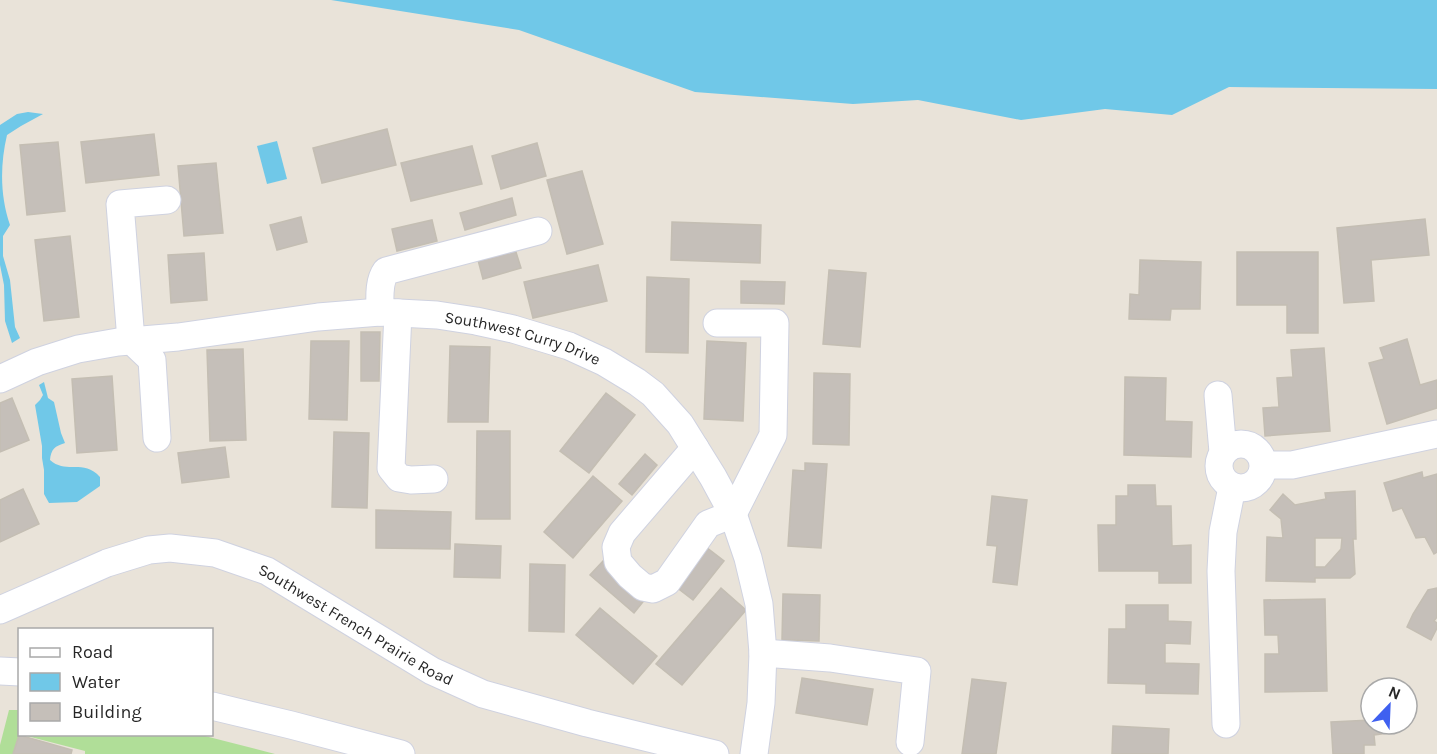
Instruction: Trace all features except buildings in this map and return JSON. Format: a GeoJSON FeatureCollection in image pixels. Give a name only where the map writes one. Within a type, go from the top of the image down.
{"type":"FeatureCollection","features":[{"type":"Feature","properties":{"kind":"street"},"geometry":{"type":"LineString","coordinates":[[157,438],[152,360],[131,340],[120,204],[167,200]]}},
{"type":"Feature","properties":{"kind":"street"},"geometry":{"type":"LineString","coordinates":[[434,479],[399,478],[391,468],[389,313],[381,284],[382,276],[386,271],[538,231]]}},
{"type":"Feature","properties":{"kind":"street","name":"Southwest Curry Drive"},"geometry":{"type":"LineString","coordinates":[[0,379],[37,362],[78,349],[131,340],[178,337],[318,316],[389,313],[437,315],[504,327],[568,346],[604,362],[638,382],[653,394],[680,424],[733,514],[755,581],[759,604],[763,653],[761,703],[754,754]]}},
{"type":"Feature","properties":{"kind":"street"},"geometry":{"type":"LineString","coordinates":[[695,448],[622,533],[616,547],[618,562],[643,587],[653,589],[667,582],[708,524],[733,514],[773,435],[775,323],[717,323]]}},
{"type":"Feature","properties":{"kind":"street"},"geometry":{"type":"LineString","coordinates":[[1218,395],[1223,452],[1218,466],[1221,477],[1232,487],[1242,489],[1256,484],[1263,475],[1264,465],[1261,454],[1254,447],[1241,443],[1223,452]]}},
{"type":"Feature","properties":{"kind":"street"},"geometry":{"type":"LineString","coordinates":[[1264,465],[1292,465],[1437,434]]}},
{"type":"Feature","properties":{"kind":"street"},"geometry":{"type":"LineString","coordinates":[[1226,724],[1221,571],[1223,532],[1232,487]]}},
{"type":"Feature","properties":{"kind":"street","name":"Southwest French Prairie Road"},"geometry":{"type":"LineString","coordinates":[[0,610],[106,562],[150,550],[170,548],[215,553],[267,571],[432,671],[483,694],[587,723],[715,754]]}},
{"type":"Feature","properties":{"kind":"street"},"geometry":{"type":"LineString","coordinates":[[763,653],[830,658],[917,671],[910,742]]}},
{"type":"Feature","properties":{"kind":"street"},"geometry":{"type":"LineString","coordinates":[[0,671],[18,672]]}},
{"type":"Feature","properties":{"kind":"street"},"geometry":{"type":"LineString","coordinates":[[213,706],[401,754]]}},
{"type":"Feature","properties":{"kind":"green space"},"geometry":{"type":"Polygon","coordinates":[[[9,710],[18,710],[18,736],[23,736],[18,754],[0,754],[0,745],[9,710]]]}},
{"type":"Feature","properties":{"kind":"green space"},"geometry":{"type":"Polygon","coordinates":[[[27,736],[205,736],[275,754],[85,754],[85,751],[27,736]]]}},
{"type":"Feature","properties":{"kind":"water"},"geometry":{"type":"Polygon","coordinates":[[[331,0],[1437,0],[1437,89],[1229,87],[1172,115],[1105,109],[1021,120],[918,100],[853,104],[695,92],[519,30],[331,0]]]}},
{"type":"Feature","properties":{"kind":"water"},"geometry":{"type":"Polygon","coordinates":[[[28,112],[43,114],[7,135],[2,169],[4,203],[10,225],[3,236],[3,256],[10,280],[15,327],[20,338],[12,343],[5,321],[4,285],[0,265],[0,125],[17,114],[28,112]]]}},
{"type":"Feature","properties":{"kind":"water"},"geometry":{"type":"Polygon","coordinates":[[[277,141],[287,179],[267,184],[257,146],[277,141]]]}},
{"type":"Feature","properties":{"kind":"water"},"geometry":{"type":"Polygon","coordinates":[[[44,382],[48,398],[54,402],[65,443],[54,448],[50,460],[63,466],[87,468],[100,477],[100,486],[77,502],[49,503],[44,494],[42,446],[35,405],[43,395],[39,385],[44,382]]]}}]}
